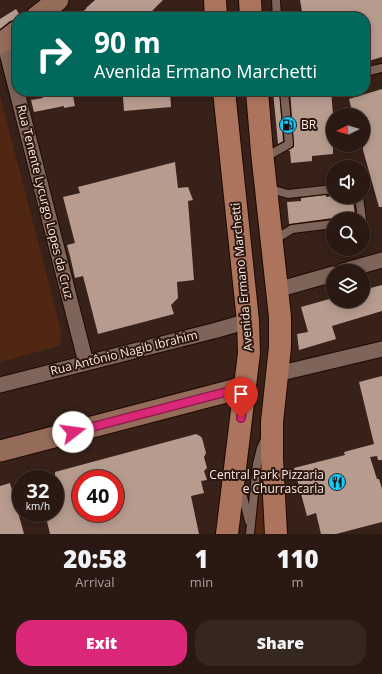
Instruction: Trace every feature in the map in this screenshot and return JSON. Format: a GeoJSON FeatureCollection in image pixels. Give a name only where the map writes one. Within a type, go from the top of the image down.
{"type":"FeatureCollection","features":[{"type":"Feature","properties":{"kind":"main road"},"geometry":{"type":"LineString","coordinates":[[215,0],[216,12]]}},
{"type":"Feature","properties":{"kind":"main road","name":"Avenida Ermano Marchetti"},"geometry":{"type":"LineString","coordinates":[[225,96],[248,321],[249,353],[227,534]]}},
{"type":"Feature","properties":{"kind":"main road"},"geometry":{"type":"LineString","coordinates":[[257,96],[280,317],[280,339],[272,422],[275,524],[287,534]]}},
{"type":"Feature","properties":{"kind":"street"},"geometry":{"type":"LineString","coordinates":[[42,12],[58,0]]}},
{"type":"Feature","properties":{"kind":"street","name":"Rua Tenente Lycurgo Lopes da Cruz"},"geometry":{"type":"LineString","coordinates":[[7,38],[12,59]]}},
{"type":"Feature","properties":{"kind":"street","name":"Rua Tenente Lycurgo Lopes da Cruz"},"geometry":{"type":"LineString","coordinates":[[21,96],[86,364]]}},
{"type":"Feature","properties":{"kind":"street"},"geometry":{"type":"LineString","coordinates":[[368,264],[382,260]]}},
{"type":"Feature","properties":{"kind":"street"},"geometry":{"type":"LineString","coordinates":[[277,290],[326,276]]}},
{"type":"Feature","properties":{"kind":"street","name":"Rua Antônio Nagib Ibrahim"},"geometry":{"type":"LineString","coordinates":[[0,385],[248,321]]}},
{"type":"Feature","properties":{"kind":"street"},"geometry":{"type":"LineString","coordinates":[[277,374],[382,349]]}},
{"type":"Feature","properties":{"kind":"street"},"geometry":{"type":"LineString","coordinates":[[0,451],[245,387]]}},
{"type":"Feature","properties":{"kind":"lane"},"geometry":{"type":"LineString","coordinates":[[276,0],[277,12]]}},
{"type":"Feature","properties":{"kind":"lane"},"geometry":{"type":"LineString","coordinates":[[370,71],[382,68]]}},
{"type":"Feature","properties":{"kind":"lane"},"geometry":{"type":"LineString","coordinates":[[263,158],[289,144],[284,96]]}},
{"type":"Feature","properties":{"kind":"lane"},"geometry":{"type":"LineString","coordinates":[[266,188],[288,194],[326,190]]}},
{"type":"Feature","properties":{"kind":"lane"},"geometry":{"type":"LineString","coordinates":[[272,242],[292,229],[326,225]]}},
{"type":"Feature","properties":{"kind":"lane"},"geometry":{"type":"LineString","coordinates":[[250,530],[257,464],[261,448],[272,422]]}},
{"type":"Feature","properties":{"kind":"lane"},"geometry":{"type":"LineString","coordinates":[[235,465],[250,530]]}},
{"type":"Feature","properties":{"kind":"shaded area"},"geometry":{"type":"Polygon","coordinates":[[[0,95],[62,334],[60,345],[56,347],[0,362],[0,95]]]}},
{"type":"Feature","properties":{"kind":"shaded area"},"geometry":{"type":"Polygon","coordinates":[[[261,473],[265,534],[253,534],[257,474],[261,473]]]}},
{"type":"Feature","properties":{"kind":"building"},"geometry":{"type":"Polygon","coordinates":[[[95,0],[163,0],[151,12],[82,12],[95,0]]]}},
{"type":"Feature","properties":{"kind":"building"},"geometry":{"type":"Polygon","coordinates":[[[300,0],[382,0],[382,57],[370,61],[370,12],[302,12],[300,0]]]}},
{"type":"Feature","properties":{"kind":"building"},"geometry":{"type":"Polygon","coordinates":[[[16,9],[18,12],[12,12],[12,20],[0,29],[0,19],[16,9]]]}},
{"type":"Feature","properties":{"kind":"building"},"geometry":{"type":"Polygon","coordinates":[[[382,89],[382,207],[379,207],[370,175],[370,160],[366,160],[364,152],[370,152],[370,108],[351,108],[349,99],[359,96],[370,96],[370,93],[382,89]]]}},
{"type":"Feature","properties":{"kind":"building"},"geometry":{"type":"Polygon","coordinates":[[[42,96],[73,96],[75,106],[64,108],[64,106],[34,112],[31,100],[43,98],[42,96]]]}},
{"type":"Feature","properties":{"kind":"building"},"geometry":{"type":"Polygon","coordinates":[[[170,96],[171,107],[124,111],[123,97],[170,96]]]}},
{"type":"Feature","properties":{"kind":"building"},"geometry":{"type":"Polygon","coordinates":[[[273,96],[279,96],[283,141],[278,144],[273,96]]]}},
{"type":"Feature","properties":{"kind":"building"},"geometry":{"type":"Polygon","coordinates":[[[290,96],[331,96],[332,108],[326,108],[326,152],[333,152],[333,154],[312,156],[312,161],[291,163],[290,151],[288,151],[294,147],[290,96]]]}},
{"type":"Feature","properties":{"kind":"building"},"geometry":{"type":"Polygon","coordinates":[[[175,162],[178,188],[188,187],[193,200],[188,201],[194,280],[177,282],[178,298],[171,305],[174,314],[98,334],[83,276],[75,278],[67,245],[75,243],[63,197],[80,193],[78,187],[175,162]]]}},
{"type":"Feature","properties":{"kind":"building"},"geometry":{"type":"Polygon","coordinates":[[[326,195],[326,204],[353,204],[355,212],[326,212],[326,219],[289,224],[287,202],[301,201],[301,198],[326,195]]]}},
{"type":"Feature","properties":{"kind":"building"},"geometry":{"type":"Polygon","coordinates":[[[382,285],[382,311],[332,326],[336,339],[299,350],[297,334],[308,332],[301,307],[326,300],[326,308],[370,308],[370,288],[382,285]]]}},
{"type":"Feature","properties":{"kind":"building"},"geometry":{"type":"Polygon","coordinates":[[[382,376],[382,460],[378,460],[377,456],[370,457],[382,489],[382,522],[336,534],[321,534],[316,513],[307,516],[294,468],[345,455],[344,452],[374,444],[359,382],[382,376]]]}},
{"type":"Feature","properties":{"kind":"building"},"geometry":{"type":"Polygon","coordinates":[[[196,434],[202,438],[206,453],[204,457],[207,468],[204,471],[207,480],[201,481],[204,493],[191,496],[199,534],[50,534],[47,522],[64,522],[64,470],[62,470],[196,434]]]}},
{"type":"Feature","properties":{"kind":"building"},"geometry":{"type":"Polygon","coordinates":[[[10,483],[12,490],[12,522],[21,522],[24,534],[0,534],[0,486],[10,483]]]}},
{"type":"Feature","properties":{"kind":"place","name":"BR"},"geometry":{"type":"Point","coordinates":[288,125]}},
{"type":"Feature","properties":{"kind":"place","name":"Central Park Pizzaria e Churrascaria"},"geometry":{"type":"Point","coordinates":[337,482]}},
{"type":"Feature","properties":{"kind":"route"},"geometry":{"type":"LineString","coordinates":[[73,432],[245,387],[241,418]]}}]}
